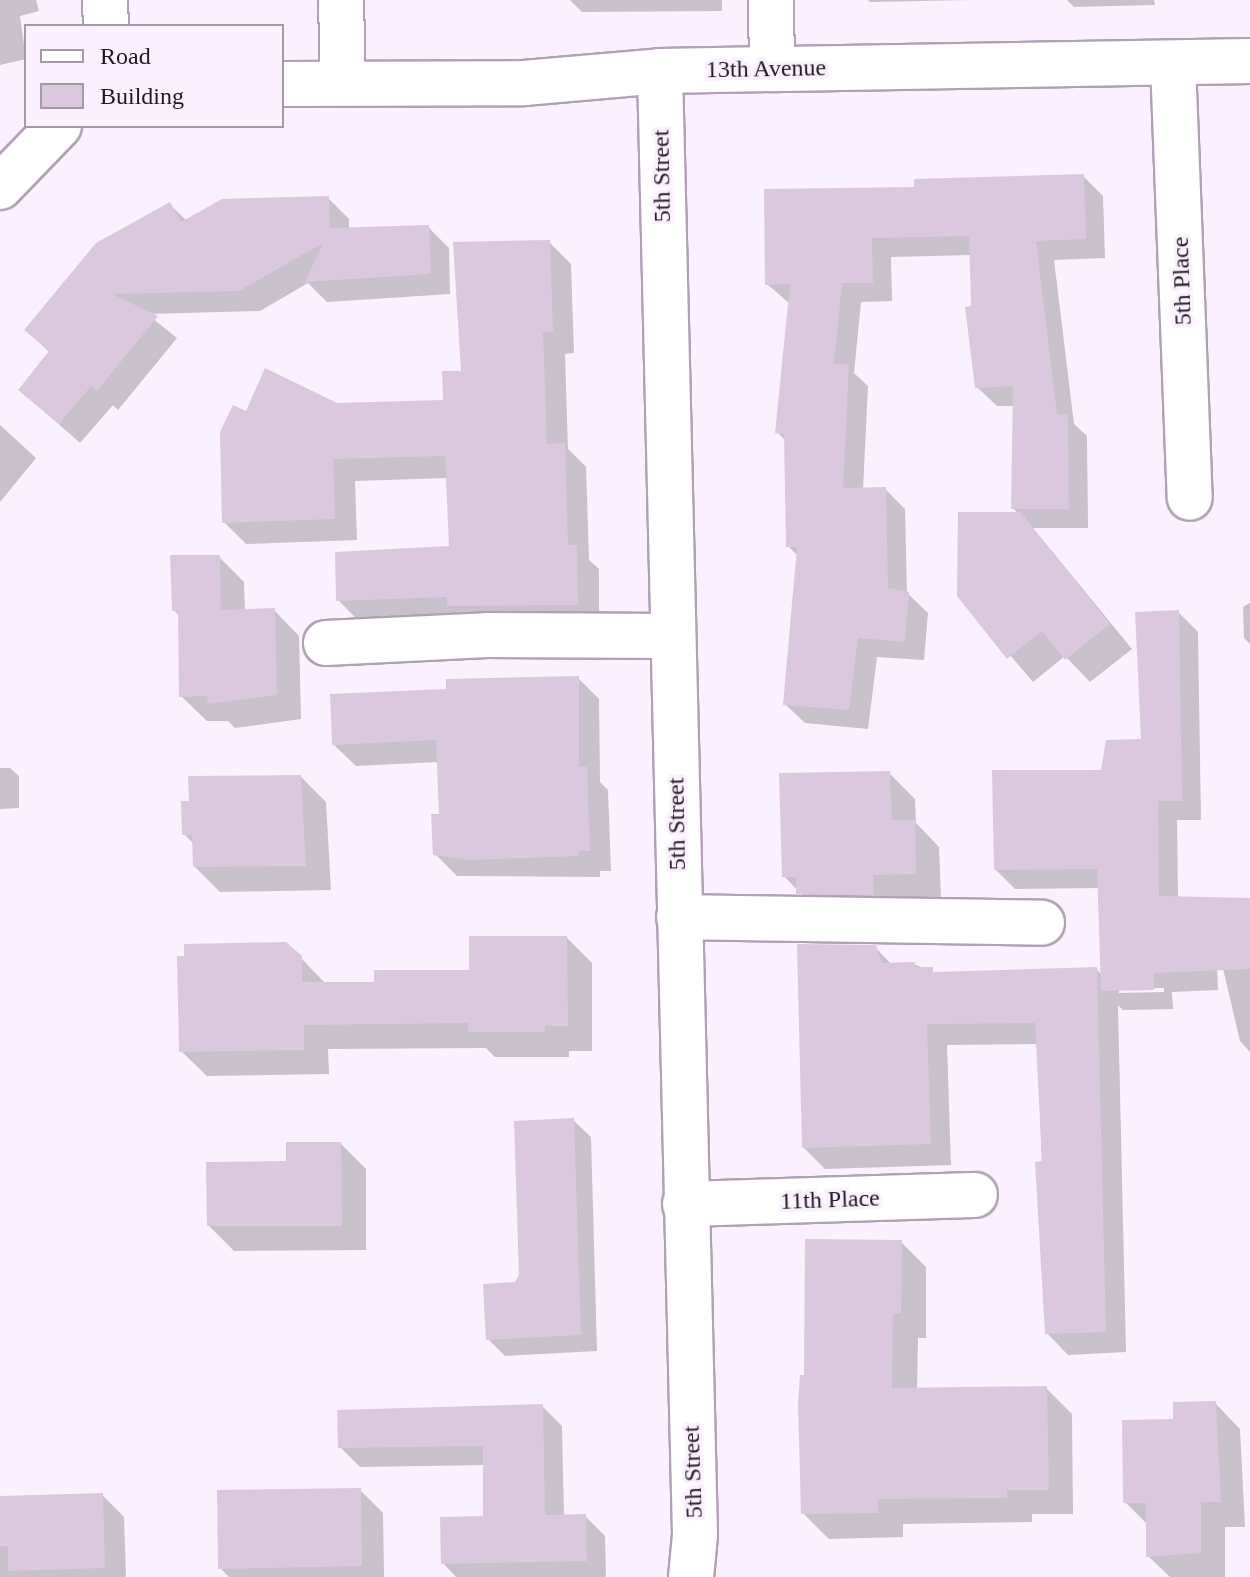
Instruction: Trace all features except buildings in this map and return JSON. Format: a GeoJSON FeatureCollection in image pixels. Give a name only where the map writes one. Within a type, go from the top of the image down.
{"type":"FeatureCollection","features":[{"type":"Feature","properties":{"kind":"street"},"geometry":{"type":"LineString","coordinates":[[105,0],[106,24]]}},
{"type":"Feature","properties":{"kind":"street"},"geometry":{"type":"LineString","coordinates":[[341,0],[343,83]]}},
{"type":"Feature","properties":{"kind":"street"},"geometry":{"type":"LineString","coordinates":[[771,0],[772,69]]}},
{"type":"Feature","properties":{"kind":"street","name":"13th Avenue"},"geometry":{"type":"LineString","coordinates":[[284,84],[524,83],[660,71],[1250,61]]}},
{"type":"Feature","properties":{"kind":"street","name":"5th Place"},"geometry":{"type":"LineString","coordinates":[[1173,63],[1190,498]]}},
{"type":"Feature","properties":{"kind":"street","name":"5th Street"},"geometry":{"type":"LineString","coordinates":[[660,71],[695,1535],[691,1577]]}},
{"type":"Feature","properties":{"kind":"street"},"geometry":{"type":"LineString","coordinates":[[0,187],[57,128]]}},
{"type":"Feature","properties":{"kind":"street"},"geometry":{"type":"LineString","coordinates":[[326,643],[487,635],[673,636]]}},
{"type":"Feature","properties":{"kind":"street"},"geometry":{"type":"LineString","coordinates":[[679,917],[1042,923]]}},
{"type":"Feature","properties":{"kind":"street","name":"11th Place"},"geometry":{"type":"LineString","coordinates":[[685,1204],[975,1195]]}}]}
